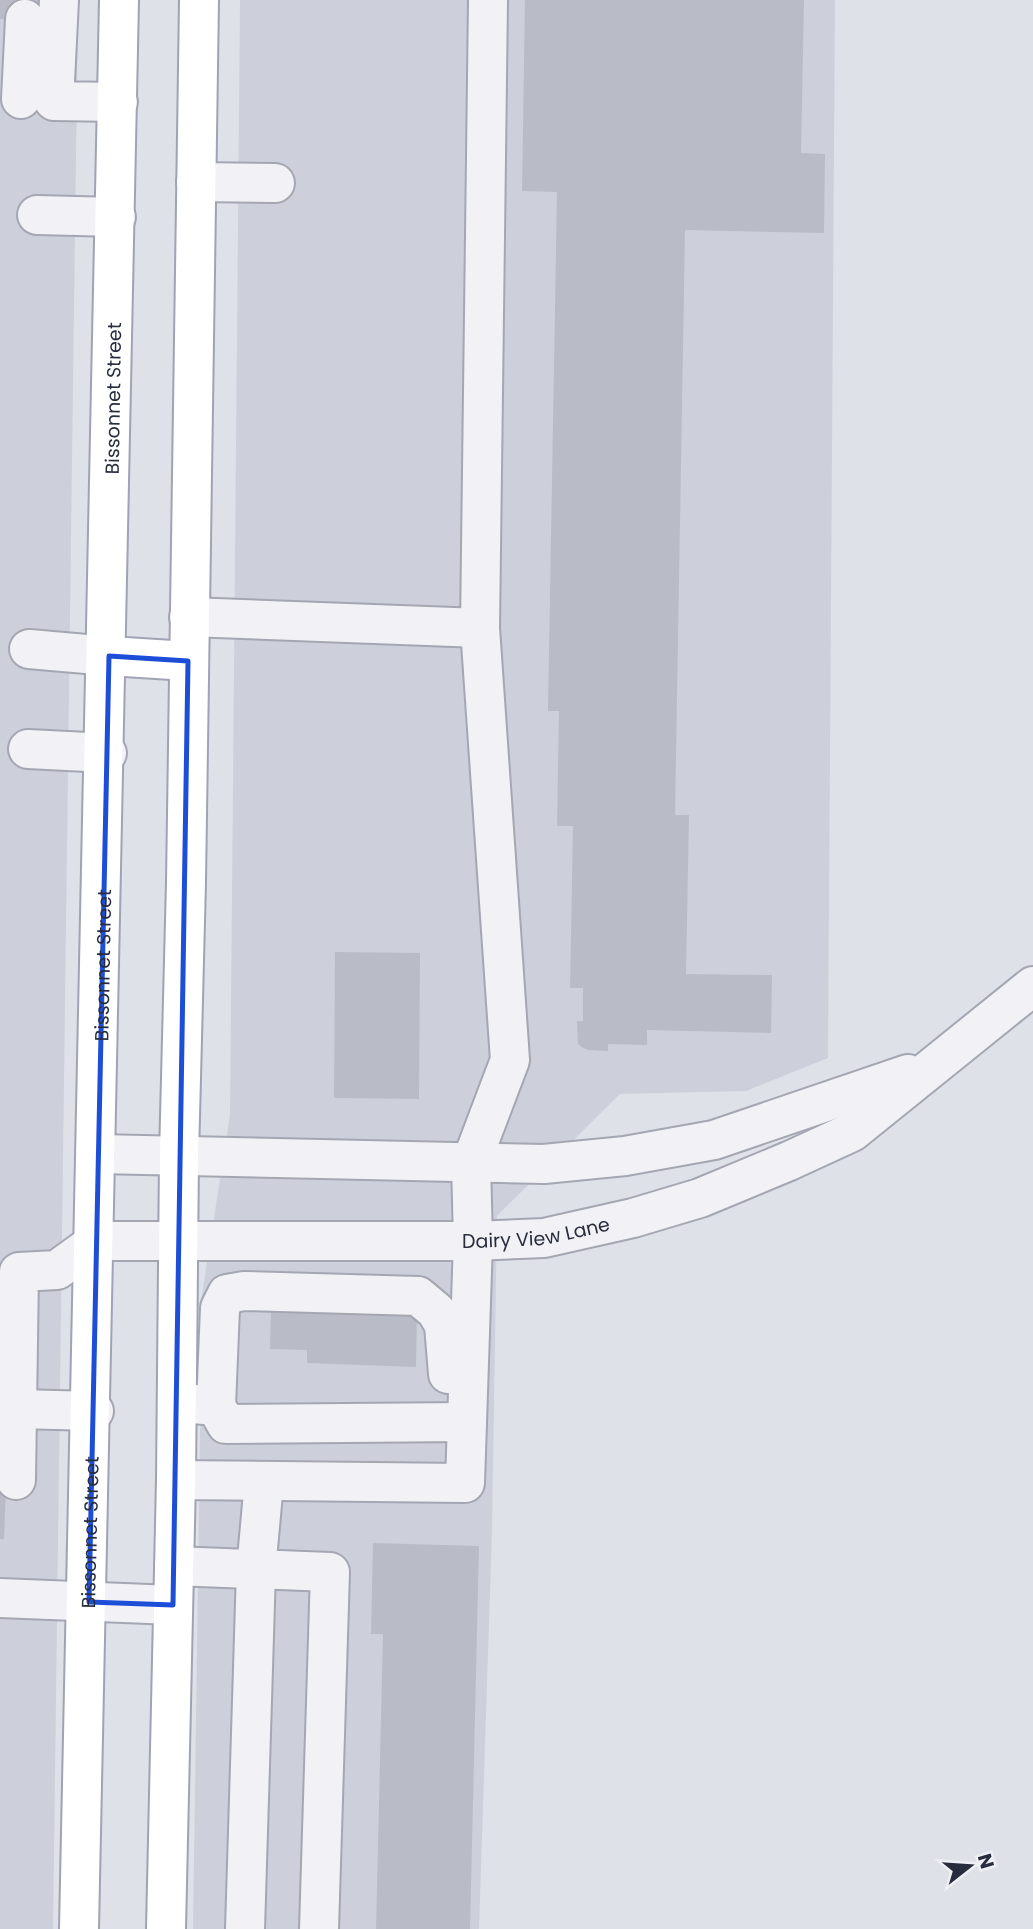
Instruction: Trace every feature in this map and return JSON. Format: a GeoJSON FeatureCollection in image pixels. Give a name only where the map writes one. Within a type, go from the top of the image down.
{"type":"FeatureCollection","features":[{"type":"Feature","properties":{"kind":"main road","name":"Bissonnet Street"},"geometry":{"type":"LineString","coordinates":[[79,1929],[94,1410],[119,0]]}},
{"type":"Feature","properties":{"kind":"main road"},"geometry":{"type":"LineString","coordinates":[[166,1929],[176,1480],[199,0]]}},
{"type":"Feature","properties":{"kind":"main road"},"geometry":{"type":"LineString","coordinates":[[109,656],[188,661]]}},
{"type":"Feature","properties":{"kind":"street"},"geometry":{"type":"LineString","coordinates":[[25,100],[59,0]]}},
{"type":"Feature","properties":{"kind":"street"},"geometry":{"type":"LineString","coordinates":[[459,1422],[473,1241],[471,1163],[510,1060],[480,628],[488,0]]}},
{"type":"Feature","properties":{"kind":"street"},"geometry":{"type":"LineString","coordinates":[[25,19],[25,100]]}},
{"type":"Feature","properties":{"kind":"street"},"geometry":{"type":"LineString","coordinates":[[25,100],[118,102]]}},
{"type":"Feature","properties":{"kind":"street"},"geometry":{"type":"LineString","coordinates":[[196,182],[275,183]]}},
{"type":"Feature","properties":{"kind":"street"},"geometry":{"type":"LineString","coordinates":[[37,215],[116,217]]}},
{"type":"Feature","properties":{"kind":"street"},"geometry":{"type":"LineString","coordinates":[[189,617],[480,628]]}},
{"type":"Feature","properties":{"kind":"street"},"geometry":{"type":"LineString","coordinates":[[29,649],[109,656]]}},
{"type":"Feature","properties":{"kind":"street"},"geometry":{"type":"LineString","coordinates":[[28,750],[107,753]]}},
{"type":"Feature","properties":{"kind":"street","name":"Dairy View Lane"},"geometry":{"type":"LineString","coordinates":[[97,1241],[473,1241],[544,1238],[633,1218],[700,1198],[852,1132],[1033,986]]}},
{"type":"Feature","properties":{"kind":"street","name":"Dairy View Lane"},"geometry":{"type":"LineString","coordinates":[[98,1154],[471,1163],[557,1163],[625,1156],[714,1140],[933,1066]]}},
{"type":"Feature","properties":{"kind":"street"},"geometry":{"type":"LineString","coordinates":[[16,1480],[11,1388],[19,1272],[57,1270],[97,1241]]}},
{"type":"Feature","properties":{"kind":"street"},"geometry":{"type":"LineString","coordinates":[[176,1480],[264,1482],[464,1483],[459,1422],[444,1325],[436,1311],[418,1296],[244,1291],[227,1294],[220,1308],[225,1481]]}},
{"type":"Feature","properties":{"kind":"street"},"geometry":{"type":"LineString","coordinates":[[11,1388],[94,1410]]}},
{"type":"Feature","properties":{"kind":"street"},"geometry":{"type":"LineString","coordinates":[[177,1402],[221,1415],[459,1422]]}},
{"type":"Feature","properties":{"kind":"street"},"geometry":{"type":"LineString","coordinates":[[245,1929],[256,1570],[264,1482]]}},
{"type":"Feature","properties":{"kind":"street"},"geometry":{"type":"LineString","coordinates":[[174,1566],[330,1572],[319,1929]]}},
{"type":"Feature","properties":{"kind":"street"},"geometry":{"type":"LineString","coordinates":[[0,1598],[173,1605]]}},
{"type":"Feature","properties":{"kind":"highlighted area"},"geometry":{"type":"Polygon","coordinates":[[[109,656],[188,661],[173,1605],[89,1602],[109,656]]]}},
{"type":"Feature","properties":{"kind":"shaded area"},"geometry":{"type":"Polygon","coordinates":[[[0,0],[78,0],[53,1929],[0,1929],[0,0]]]}},
{"type":"Feature","properties":{"kind":"shaded area"},"geometry":{"type":"Polygon","coordinates":[[[240,0],[835,0],[828,1058],[746,1091],[620,1094],[497,1216],[492,1532],[479,1929],[193,1929],[202,1295],[230,1115],[240,0]]]}},
{"type":"Feature","properties":{"kind":"building"},"geometry":{"type":"Polygon","coordinates":[[[0,0],[51,0],[51,20],[0,19],[0,0]]]}},
{"type":"Feature","properties":{"kind":"building"},"geometry":{"type":"Polygon","coordinates":[[[525,0],[804,0],[801,153],[825,154],[824,233],[685,230],[675,815],[689,815],[686,974],[772,975],[771,1033],[647,1030],[647,1045],[608,1044],[608,1051],[588,1050],[578,1044],[577,1021],[583,1021],[583,988],[570,988],[573,826],[557,826],[559,711],[548,711],[557,192],[522,191],[525,0]]]}},
{"type":"Feature","properties":{"kind":"building"},"geometry":{"type":"Polygon","coordinates":[[[335,952],[420,953],[419,1099],[334,1098],[335,952]]]}},
{"type":"Feature","properties":{"kind":"building"},"geometry":{"type":"Polygon","coordinates":[[[271,1307],[417,1313],[416,1367],[307,1363],[307,1350],[270,1349],[271,1307]]]}},
{"type":"Feature","properties":{"kind":"building"},"geometry":{"type":"Polygon","coordinates":[[[0,1487],[6,1487],[4,1539],[0,1539],[0,1487]]]}},
{"type":"Feature","properties":{"kind":"building"},"geometry":{"type":"Polygon","coordinates":[[[373,1543],[479,1546],[470,1929],[376,1929],[383,1634],[371,1634],[373,1543]]]}}]}
